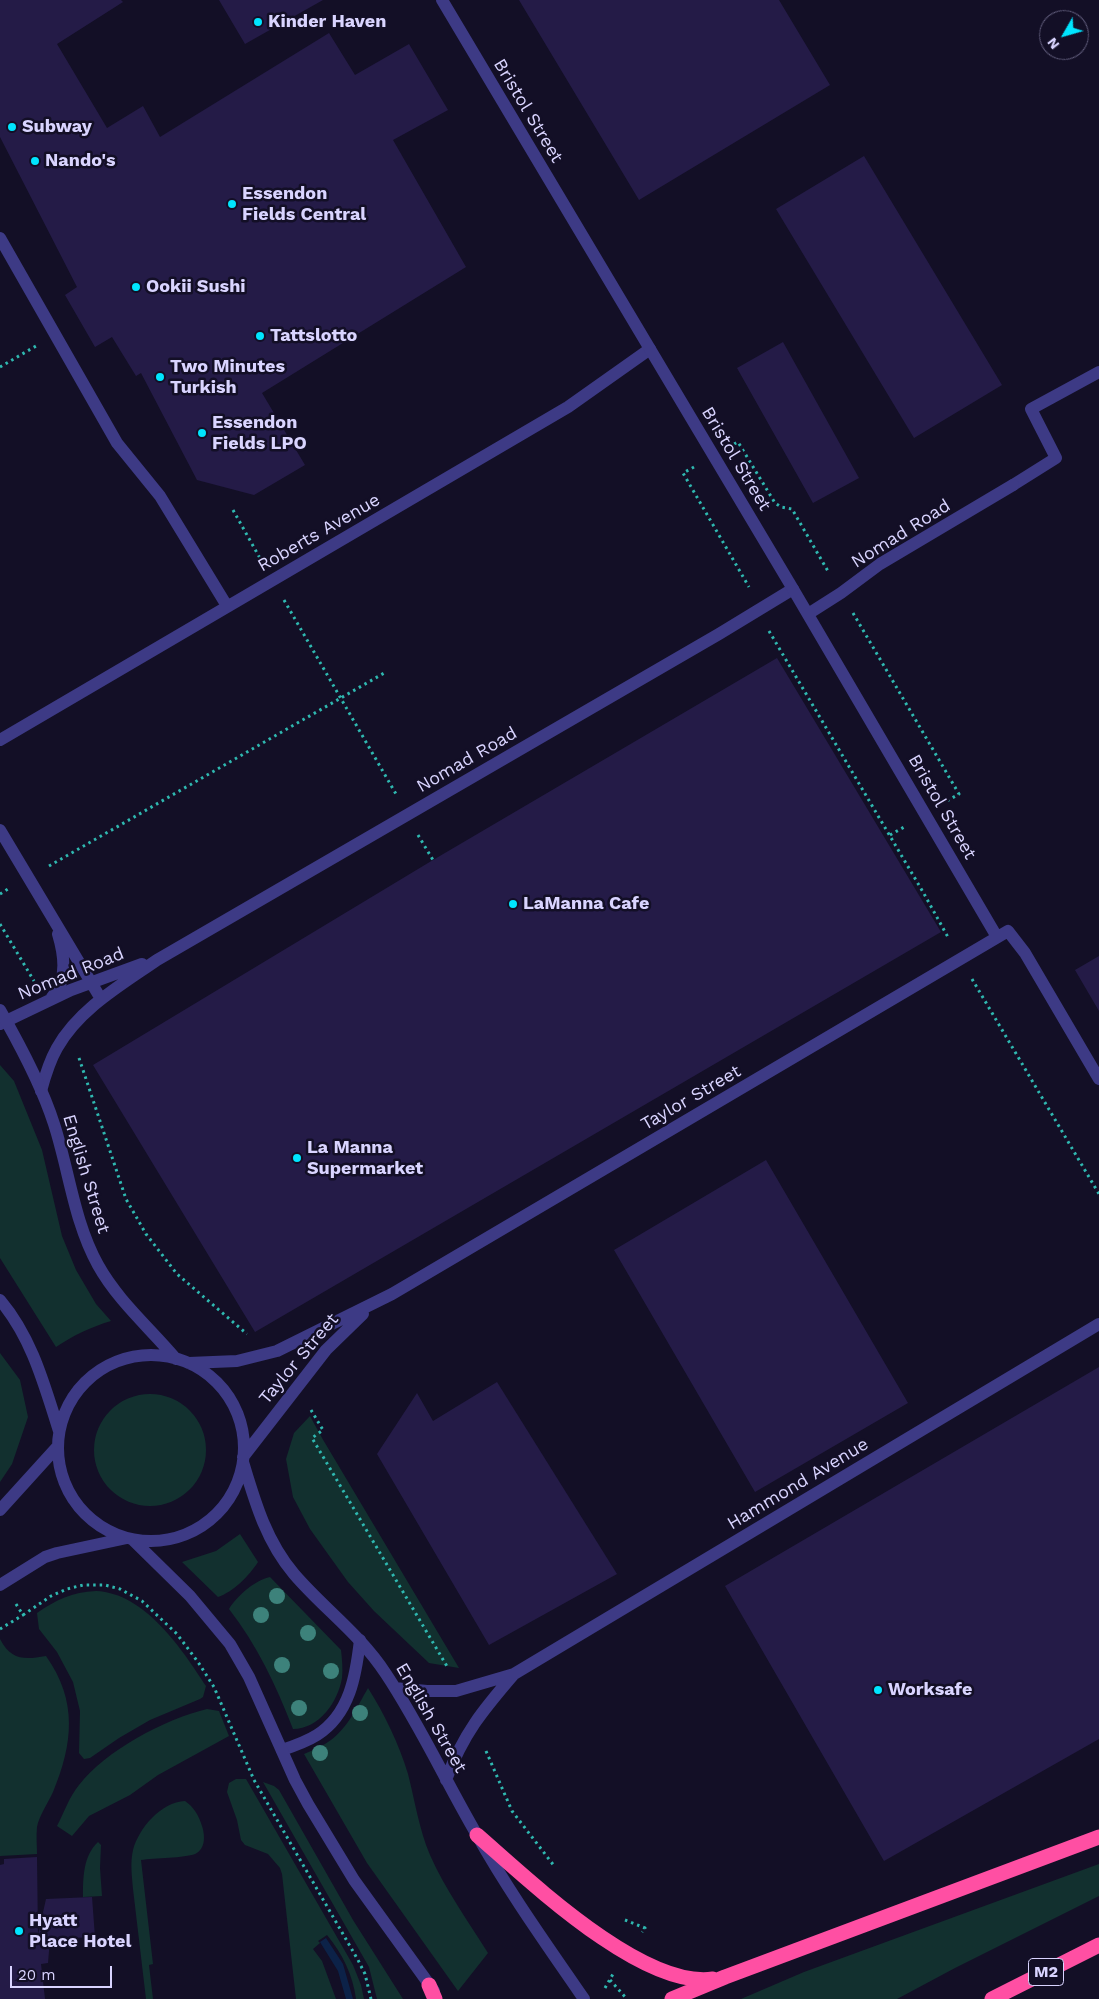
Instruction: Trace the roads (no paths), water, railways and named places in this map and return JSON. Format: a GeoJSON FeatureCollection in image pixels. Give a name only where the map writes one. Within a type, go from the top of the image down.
{"type":"FeatureCollection","features":[{"type":"Feature","properties":{"kind":"highway"},"geometry":{"type":"LineString","coordinates":[[477,1835],[592,1931],[638,1960],[662,1972],[690,1979],[725,1977]]}},
{"type":"Feature","properties":{"kind":"highway"},"geometry":{"type":"LineString","coordinates":[[672,1999],[725,1977],[1099,1837]]}},
{"type":"Feature","properties":{"kind":"highway","name":"M2"},"geometry":{"type":"LineString","coordinates":[[992,1999],[1099,1945]]}},
{"type":"Feature","properties":{"kind":"street","name":"Bristol Street"},"geometry":{"type":"LineString","coordinates":[[442,0],[808,614],[1003,934],[1025,952],[1099,1079]]}},
{"type":"Feature","properties":{"kind":"street"},"geometry":{"type":"LineString","coordinates":[[0,238],[117,443],[160,496],[227,606]]}},
{"type":"Feature","properties":{"kind":"street","name":"Roberts Avenue"},"geometry":{"type":"LineString","coordinates":[[0,740],[568,407],[650,349]]}},
{"type":"Feature","properties":{"kind":"street","name":"Nomad Road"},"geometry":{"type":"LineString","coordinates":[[808,614],[842,593],[880,564],[1056,458],[1031,409],[1099,372]]}},
{"type":"Feature","properties":{"kind":"street","name":"Nomad Road"},"geometry":{"type":"LineString","coordinates":[[41,1091],[50,1062],[66,1034],[101,999],[156,960],[719,634],[793,589]]}},
{"type":"Feature","properties":{"kind":"street"},"geometry":{"type":"LineString","coordinates":[[0,830],[101,999]]}},
{"type":"Feature","properties":{"kind":"street"},"geometry":{"type":"LineString","coordinates":[[48,1000],[59,988],[63,973],[62,952],[53,919]]}},
{"type":"Feature","properties":{"kind":"street","name":"Taylor Street"},"geometry":{"type":"LineString","coordinates":[[189,1363],[237,1361],[278,1352],[392,1294],[1003,934]]}},
{"type":"Feature","properties":{"kind":"street","name":"Nomad Road"},"geometry":{"type":"LineString","coordinates":[[2,1018],[90,982],[156,960]]}},
{"type":"Feature","properties":{"kind":"street","name":"English Street"},"geometry":{"type":"LineString","coordinates":[[2,1018],[41,1091],[54,1122],[78,1218],[98,1265],[124,1300],[176,1359]]}},
{"type":"Feature","properties":{"kind":"street","name":"Taylor Street"},"geometry":{"type":"LineString","coordinates":[[243,1460],[297,1387],[340,1335],[355,1320],[392,1294]]}},
{"type":"Feature","properties":{"kind":"street"},"geometry":{"type":"LineString","coordinates":[[2,1301],[20,1329],[40,1368],[59,1431]]}},
{"type":"Feature","properties":{"kind":"street","name":"Hammond Avenue"},"geometry":{"type":"LineString","coordinates":[[395,1688],[456,1691],[514,1674],[1099,1324]]}},
{"type":"Feature","properties":{"kind":"street"},"geometry":{"type":"LineString","coordinates":[[134,1356],[162,1356],[176,1359],[189,1363],[213,1379],[231,1401],[241,1428],[243,1460],[240,1474],[230,1497],[223,1507],[204,1524],[182,1536],[170,1539],[145,1541],[130,1538],[99,1525],[76,1504],[62,1476],[58,1446],[59,1431],[65,1411],[76,1392],[85,1382],[107,1365],[134,1356]]}},
{"type":"Feature","properties":{"kind":"street"},"geometry":{"type":"LineString","coordinates":[[0,1510],[58,1446]]}},
{"type":"Feature","properties":{"kind":"street","name":"English Street"},"geometry":{"type":"LineString","coordinates":[[243,1460],[262,1521],[279,1553],[300,1581],[360,1640],[395,1688],[477,1835],[520,1907],[584,1999]]}},
{"type":"Feature","properties":{"kind":"street"},"geometry":{"type":"LineString","coordinates":[[1,1584],[33,1564],[57,1553],[130,1538]]}},
{"type":"Feature","properties":{"kind":"street"},"geometry":{"type":"LineString","coordinates":[[130,1538],[190,1596],[230,1644],[249,1677],[308,1804],[354,1880],[432,1992],[440,1999]]}},
{"type":"Feature","properties":{"kind":"street"},"geometry":{"type":"LineString","coordinates":[[282,1750],[316,1736],[330,1725],[344,1706],[355,1678],[360,1640]]}},
{"type":"Feature","properties":{"kind":"street","name":"Hammond Avenue"},"geometry":{"type":"LineString","coordinates":[[446,1780],[462,1742],[474,1722],[514,1674]]}},
{"type":"Feature","properties":{"kind":"water"},"geometry":{"type":"Polygon","coordinates":[[[326,1938],[343,1964],[353,1999],[346,1999],[338,1971],[320,1942],[326,1938]]]}},
{"type":"Feature","properties":{"kind":"place","name":"Kinder Haven"},"geometry":{"type":"Point","coordinates":[258,22]}},
{"type":"Feature","properties":{"kind":"place","name":"Subway"},"geometry":{"type":"Point","coordinates":[12,127]}},
{"type":"Feature","properties":{"kind":"place","name":"Nando's"},"geometry":{"type":"Point","coordinates":[35,161]}},
{"type":"Feature","properties":{"kind":"place","name":"Essendon Fields Central"},"geometry":{"type":"Point","coordinates":[232,204]}},
{"type":"Feature","properties":{"kind":"place","name":"Ookii Sushi"},"geometry":{"type":"Point","coordinates":[136,287]}},
{"type":"Feature","properties":{"kind":"place","name":"Tattslotto"},"geometry":{"type":"Point","coordinates":[260,336]}},
{"type":"Feature","properties":{"kind":"place","name":"Two Minutes Turkish"},"geometry":{"type":"Point","coordinates":[160,377]}},
{"type":"Feature","properties":{"kind":"place","name":"Essendon Fields LPO"},"geometry":{"type":"Point","coordinates":[202,433]}},
{"type":"Feature","properties":{"kind":"place","name":"LaManna Cafe"},"geometry":{"type":"Point","coordinates":[513,904]}},
{"type":"Feature","properties":{"kind":"place","name":"La Manna Supermarket"},"geometry":{"type":"Point","coordinates":[297,1158]}},
{"type":"Feature","properties":{"kind":"place","name":"Worksafe"},"geometry":{"type":"Point","coordinates":[878,1690]}},
{"type":"Feature","properties":{"kind":"place","name":"Hyatt Place Hotel"},"geometry":{"type":"Point","coordinates":[19,1931]}}]}
